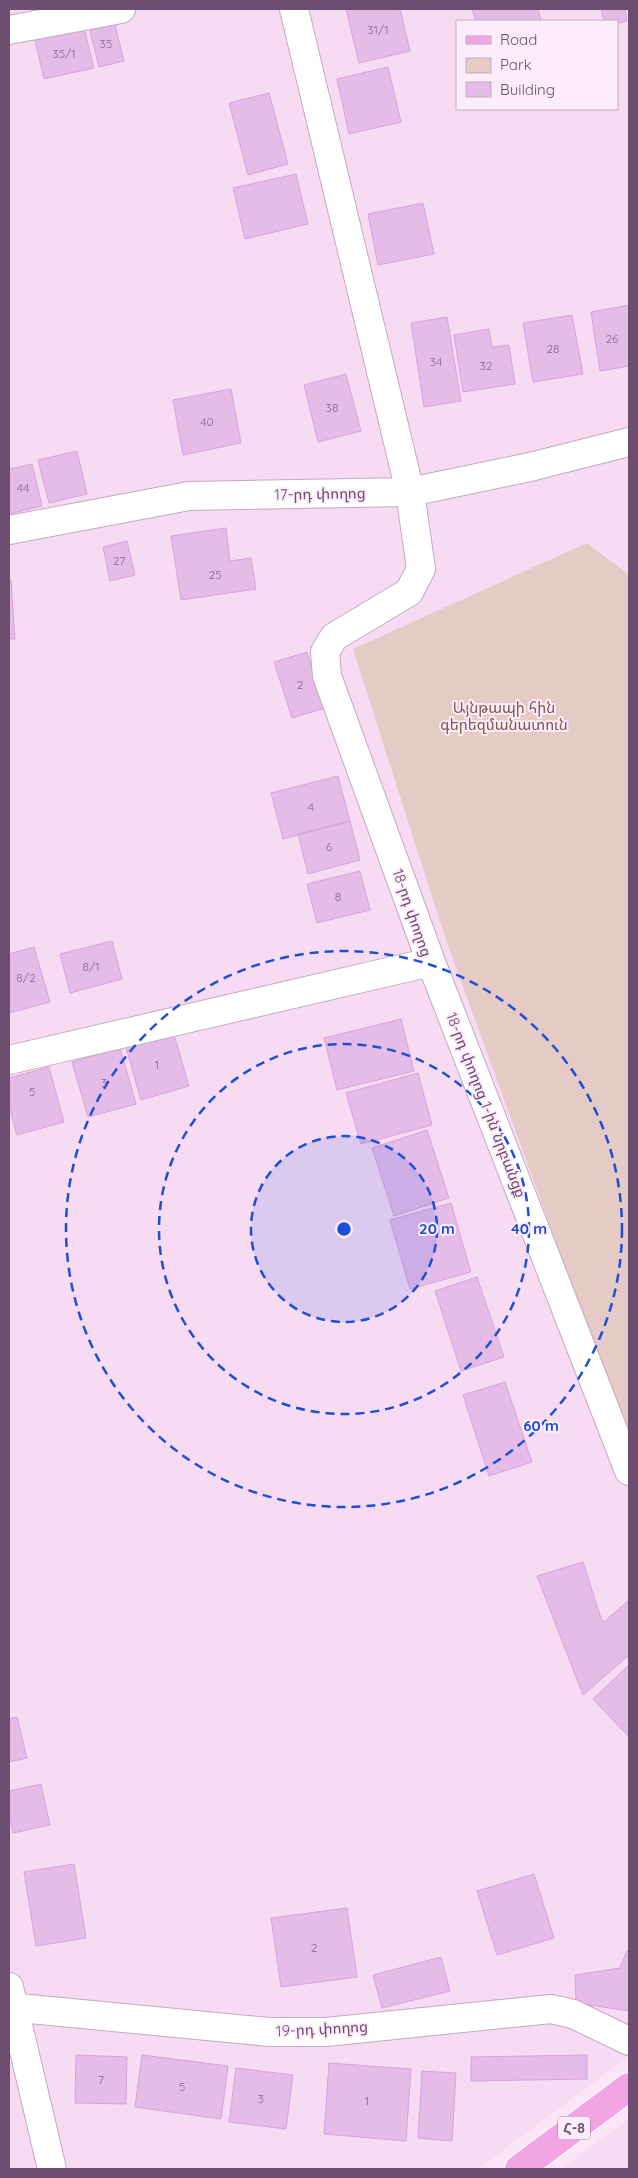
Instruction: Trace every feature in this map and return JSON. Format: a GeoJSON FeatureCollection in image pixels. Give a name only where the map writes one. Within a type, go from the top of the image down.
{"type":"FeatureCollection","features":[{"type":"Feature","properties":{"kind":"main road","name":"Հ-8"},"geometry":{"type":"LineString","coordinates":[[519,2169],[629,2087]]}},
{"type":"Feature","properties":{"kind":"street"},"geometry":{"type":"LineString","coordinates":[[9,30],[121,9]]}},
{"type":"Feature","properties":{"kind":"street","name":"18-րդ փողոց"},"geometry":{"type":"LineString","coordinates":[[9,1060],[431,962],[327,676],[325,652],[334,637],[409,592],[420,569],[410,492],[294,9]]}},
{"type":"Feature","properties":{"kind":"street","name":"17-րդ փողոց"},"geometry":{"type":"LineString","coordinates":[[9,530],[189,496],[410,492],[530,467],[629,442]]}},
{"type":"Feature","properties":{"kind":"street","name":"18-րդ փողոց 1-ին նրբանցք"},"geometry":{"type":"LineString","coordinates":[[431,962],[629,1471]]}},
{"type":"Feature","properties":{"kind":"street"},"geometry":{"type":"LineString","coordinates":[[10,2001],[52,2169]]}},
{"type":"Feature","properties":{"kind":"street","name":"19-րդ փողոց"},"geometry":{"type":"LineString","coordinates":[[10,2001],[269,2032],[326,2032],[550,2008],[573,2014],[629,2041]]}},
{"type":"Feature","properties":{"kind":"shaded area"},"geometry":{"type":"Polygon","coordinates":[[[9,9],[629,9],[629,2056],[478,2169],[9,2169],[9,9]]]}},
{"type":"Feature","properties":{"kind":"shaded area"},"geometry":{"type":"Polygon","coordinates":[[[629,2119],[629,2169],[561,2169],[629,2119]]]}},
{"type":"Feature","properties":{"kind":"green space","name":"Այնթապի հին գերեզմանատուն"},"geometry":{"type":"Polygon","coordinates":[[[587,543],[629,575],[629,1443],[445,937],[353,649],[587,543]]]}},
{"type":"Feature","properties":{"kind":"building"},"geometry":{"type":"Polygon","coordinates":[[[346,9],[400,9],[410,51],[359,63],[346,9]]]}},
{"type":"Feature","properties":{"kind":"building"},"geometry":{"type":"Polygon","coordinates":[[[472,9],[538,9],[541,20],[476,20],[472,9]]]}},
{"type":"Feature","properties":{"kind":"building"},"geometry":{"type":"Polygon","coordinates":[[[601,9],[625,9],[627,21],[618,23],[618,20],[604,20],[601,9]]]}},
{"type":"Feature","properties":{"kind":"building"},"geometry":{"type":"Polygon","coordinates":[[[114,21],[124,61],[99,67],[89,27],[114,21]]]}},
{"type":"Feature","properties":{"kind":"building"},"geometry":{"type":"Polygon","coordinates":[[[84,28],[94,68],[44,79],[35,40],[84,28]]]}},
{"type":"Feature","properties":{"kind":"building"},"geometry":{"type":"Polygon","coordinates":[[[388,67],[401,122],[349,134],[337,79],[388,67]]]}},
{"type":"Feature","properties":{"kind":"building"},"geometry":{"type":"Polygon","coordinates":[[[269,93],[288,164],[248,175],[229,103],[269,93]]]}},
{"type":"Feature","properties":{"kind":"building"},"geometry":{"type":"Polygon","coordinates":[[[296,174],[308,224],[245,239],[233,188],[296,174]]]}},
{"type":"Feature","properties":{"kind":"building"},"geometry":{"type":"Polygon","coordinates":[[[423,203],[434,254],[378,265],[368,214],[423,203]]]}},
{"type":"Feature","properties":{"kind":"building"},"geometry":{"type":"Polygon","coordinates":[[[629,305],[629,366],[600,371],[591,312],[629,305]]]}},
{"type":"Feature","properties":{"kind":"building"},"geometry":{"type":"Polygon","coordinates":[[[572,315],[583,374],[533,382],[523,323],[572,315]]]}},
{"type":"Feature","properties":{"kind":"building"},"geometry":{"type":"Polygon","coordinates":[[[447,317],[461,401],[424,407],[411,323],[447,317]]]}},
{"type":"Feature","properties":{"kind":"building"},"geometry":{"type":"Polygon","coordinates":[[[489,329],[492,347],[509,345],[515,384],[463,392],[454,335],[489,329]]]}},
{"type":"Feature","properties":{"kind":"building"},"geometry":{"type":"Polygon","coordinates":[[[346,374],[361,431],[318,442],[304,385],[346,374]]]}},
{"type":"Feature","properties":{"kind":"building"},"geometry":{"type":"Polygon","coordinates":[[[231,389],[241,443],[183,455],[173,400],[231,389]]]}},
{"type":"Feature","properties":{"kind":"building"},"geometry":{"type":"Polygon","coordinates":[[[77,451],[87,494],[49,503],[38,460],[77,451]]]}},
{"type":"Feature","properties":{"kind":"building"},"geometry":{"type":"Polygon","coordinates":[[[32,464],[42,506],[9,514],[9,469],[32,464]]]}},
{"type":"Feature","properties":{"kind":"building"},"geometry":{"type":"Polygon","coordinates":[[[226,528],[230,561],[251,558],[256,589],[181,600],[171,536],[226,528]]]}},
{"type":"Feature","properties":{"kind":"building"},"geometry":{"type":"Polygon","coordinates":[[[127,541],[135,575],[110,581],[103,547],[127,541]]]}},
{"type":"Feature","properties":{"kind":"building"},"geometry":{"type":"Polygon","coordinates":[[[11,580],[15,639],[9,639],[9,581],[11,580]]]}},
{"type":"Feature","properties":{"kind":"building"},"geometry":{"type":"Polygon","coordinates":[[[307,652],[325,708],[292,718],[274,662],[307,652]]]}},
{"type":"Feature","properties":{"kind":"building"},"geometry":{"type":"Polygon","coordinates":[[[338,776],[350,821],[283,839],[271,793],[338,776]]]}},
{"type":"Feature","properties":{"kind":"building"},"geometry":{"type":"Polygon","coordinates":[[[350,821],[360,860],[308,874],[298,834],[350,821]]]}},
{"type":"Feature","properties":{"kind":"building"},"geometry":{"type":"Polygon","coordinates":[[[360,871],[370,910],[317,923],[307,884],[360,871]]]}},
{"type":"Feature","properties":{"kind":"building"},"geometry":{"type":"Polygon","coordinates":[[[112,941],[122,979],[70,993],[60,954],[112,941]]]}},
{"type":"Feature","properties":{"kind":"building"},"geometry":{"type":"Polygon","coordinates":[[[34,947],[50,1002],[9,1013],[9,954],[34,947]]]}},
{"type":"Feature","properties":{"kind":"building"},"geometry":{"type":"Polygon","coordinates":[[[401,1019],[414,1071],[337,1090],[324,1038],[401,1019]]]}},
{"type":"Feature","properties":{"kind":"building"},"geometry":{"type":"Polygon","coordinates":[[[173,1031],[189,1086],[141,1100],[125,1044],[173,1031]]]}},
{"type":"Feature","properties":{"kind":"building"},"geometry":{"type":"Polygon","coordinates":[[[120,1048],[136,1104],[88,1117],[72,1062],[120,1048]]]}},
{"type":"Feature","properties":{"kind":"building"},"geometry":{"type":"Polygon","coordinates":[[[49,1067],[64,1122],[17,1135],[9,1107],[9,1078],[49,1067]]]}},
{"type":"Feature","properties":{"kind":"building"},"geometry":{"type":"Polygon","coordinates":[[[418,1073],[432,1125],[361,1144],[346,1093],[418,1073]]]}},
{"type":"Feature","properties":{"kind":"building"},"geometry":{"type":"Polygon","coordinates":[[[427,1130],[449,1198],[394,1216],[372,1148],[427,1130]]]}},
{"type":"Feature","properties":{"kind":"building"},"geometry":{"type":"Polygon","coordinates":[[[451,1203],[471,1272],[410,1289],[390,1220],[451,1203]]]}},
{"type":"Feature","properties":{"kind":"building"},"geometry":{"type":"Polygon","coordinates":[[[477,1277],[504,1357],[461,1371],[435,1291],[477,1277]]]}},
{"type":"Feature","properties":{"kind":"building"},"geometry":{"type":"Polygon","coordinates":[[[505,1382],[532,1462],[489,1476],[463,1395],[505,1382]]]}},
{"type":"Feature","properties":{"kind":"building"},"geometry":{"type":"Polygon","coordinates":[[[583,1562],[601,1618],[604,1622],[629,1600],[629,1655],[583,1695],[537,1576],[583,1562]]]}},
{"type":"Feature","properties":{"kind":"building"},"geometry":{"type":"Polygon","coordinates":[[[629,1665],[629,1737],[593,1699],[629,1665]]]}},
{"type":"Feature","properties":{"kind":"building"},"geometry":{"type":"Polygon","coordinates":[[[17,1717],[27,1758],[9,1762],[9,1719],[17,1717]]]}},
{"type":"Feature","properties":{"kind":"building"},"geometry":{"type":"Polygon","coordinates":[[[41,1784],[50,1825],[13,1833],[9,1817],[9,1791],[41,1784]]]}},
{"type":"Feature","properties":{"kind":"building"},"geometry":{"type":"Polygon","coordinates":[[[74,1864],[86,1938],[36,1946],[24,1872],[74,1864]]]}},
{"type":"Feature","properties":{"kind":"building"},"geometry":{"type":"Polygon","coordinates":[[[534,1874],[554,1938],[497,1955],[477,1891],[534,1874]]]}},
{"type":"Feature","properties":{"kind":"building"},"geometry":{"type":"Polygon","coordinates":[[[347,1908],[357,1977],[281,1987],[271,1918],[347,1908]]]}},
{"type":"Feature","properties":{"kind":"building"},"geometry":{"type":"Polygon","coordinates":[[[627,1951],[629,1952],[629,2011],[576,2003],[575,1975],[620,1968],[627,1951]]]}},
{"type":"Feature","properties":{"kind":"building"},"geometry":{"type":"Polygon","coordinates":[[[441,1957],[450,1991],[382,2008],[373,1975],[441,1957]]]}},
{"type":"Feature","properties":{"kind":"building"},"geometry":{"type":"Polygon","coordinates":[[[76,2055],[127,2057],[126,2104],[75,2103],[76,2055]]]}},
{"type":"Feature","properties":{"kind":"building"},"geometry":{"type":"Polygon","coordinates":[[[142,2055],[228,2066],[221,2119],[135,2107],[142,2055]]]}},
{"type":"Feature","properties":{"kind":"building"},"geometry":{"type":"Polygon","coordinates":[[[587,2055],[587,2079],[471,2081],[471,2057],[587,2055]]]}},
{"type":"Feature","properties":{"kind":"building"},"geometry":{"type":"Polygon","coordinates":[[[329,2063],[411,2069],[406,2141],[324,2134],[329,2063]]]}},
{"type":"Feature","properties":{"kind":"building"},"geometry":{"type":"Polygon","coordinates":[[[236,2068],[293,2075],[286,2129],[229,2122],[236,2068]]]}},
{"type":"Feature","properties":{"kind":"building"},"geometry":{"type":"Polygon","coordinates":[[[422,2071],[456,2073],[452,2141],[418,2138],[422,2071]]]}}]}
